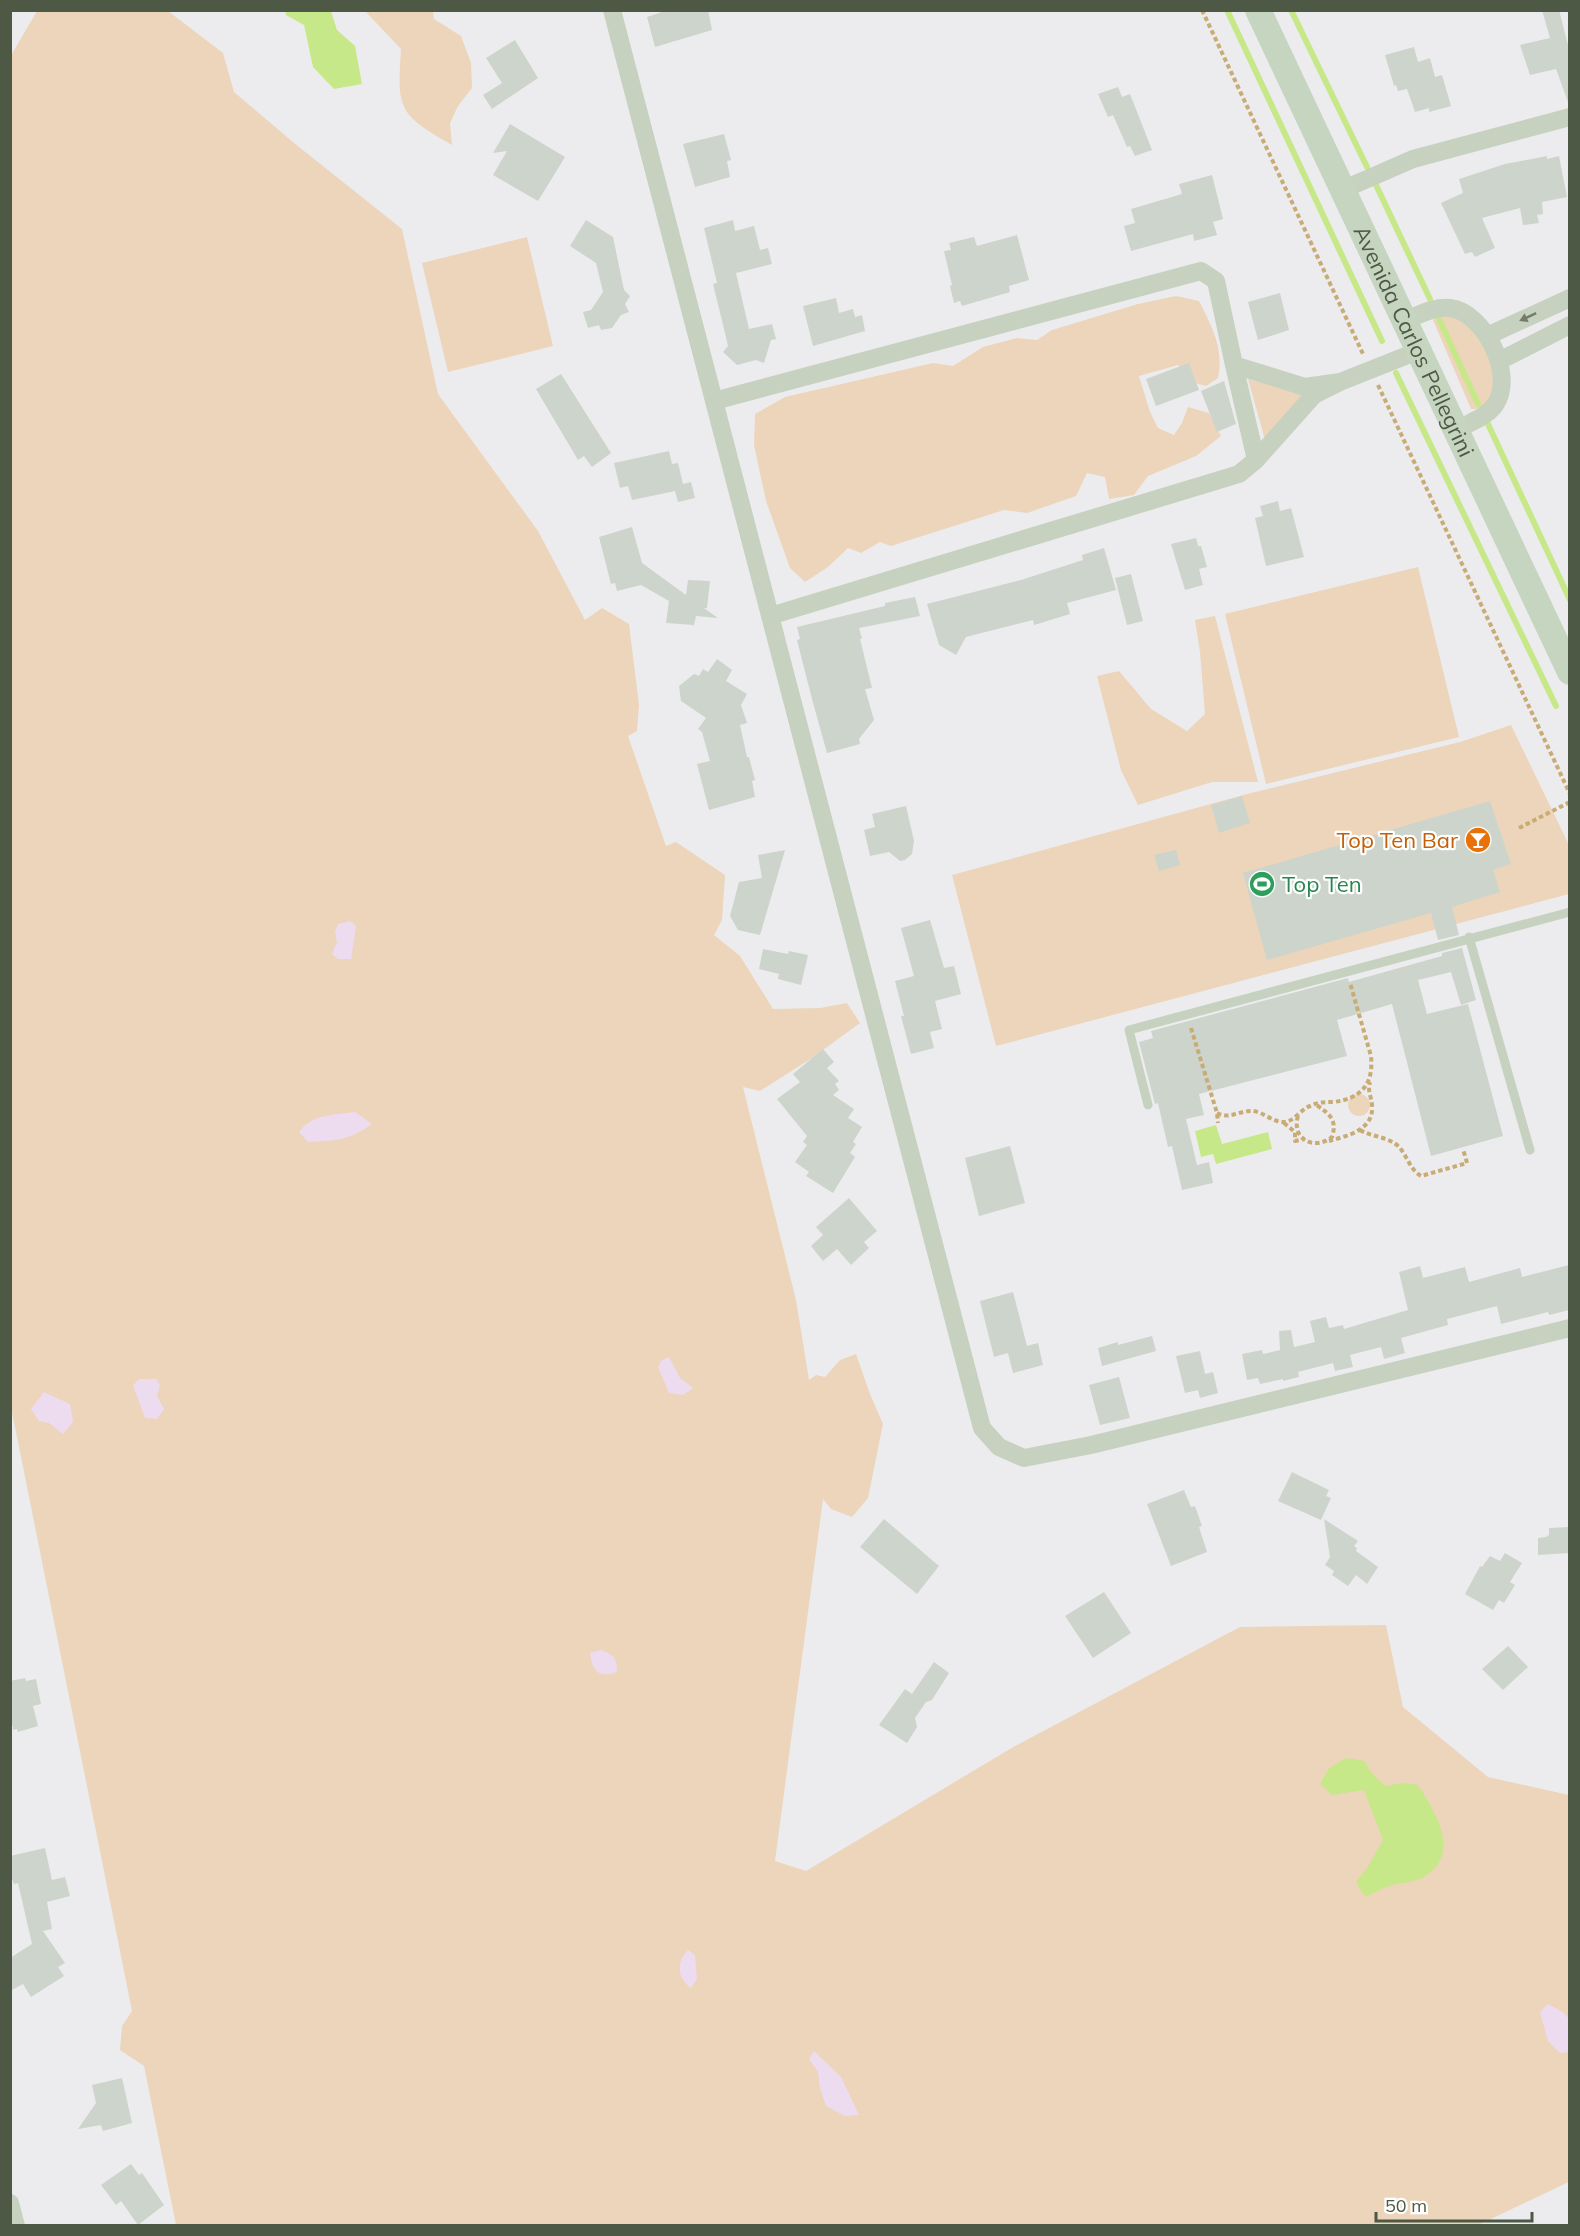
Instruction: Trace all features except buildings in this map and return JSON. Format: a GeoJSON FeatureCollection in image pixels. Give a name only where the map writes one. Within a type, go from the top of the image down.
{"type":"FeatureCollection","features":[{"type":"Feature","properties":{"kind":"main road","name":"Avenida Carlos Pellegrini"},"geometry":{"type":"LineString","coordinates":[[1258,10],[1569,672]]}},
{"type":"Feature","properties":{"kind":"street"},"geometry":{"type":"LineString","coordinates":[[612,10],[981,1428],[999,1447],[1024,1458],[1091,1445],[1569,1328]]}},
{"type":"Feature","properties":{"kind":"street"},"geometry":{"type":"LineString","coordinates":[[1342,190],[1413,159],[1569,117]]}},
{"type":"Feature","properties":{"kind":"street"},"geometry":{"type":"LineString","coordinates":[[714,401],[1201,271],[1216,281],[1256,460]]}},
{"type":"Feature","properties":{"kind":"street"},"geometry":{"type":"LineString","coordinates":[[1487,336],[1569,298]]}},
{"type":"Feature","properties":{"kind":"street"},"geometry":{"type":"LineString","coordinates":[[1405,320],[1438,308],[1450,308],[1462,312],[1478,324],[1494,348],[1502,379],[1495,405],[1484,416],[1456,430]]}},
{"type":"Feature","properties":{"kind":"street"},"geometry":{"type":"LineString","coordinates":[[1499,361],[1569,325]]}},
{"type":"Feature","properties":{"kind":"street"},"geometry":{"type":"LineString","coordinates":[[770,616],[1239,474],[1256,460],[1314,395],[1340,382],[1418,351]]}},
{"type":"Feature","properties":{"kind":"street"},"geometry":{"type":"LineString","coordinates":[[1234,365],[1305,387],[1340,382]]}},
{"type":"Feature","properties":{"kind":"street"},"geometry":{"type":"LineString","coordinates":[[10,2203],[16,2226]]}},
{"type":"Feature","properties":{"kind":"lane"},"geometry":{"type":"LineString","coordinates":[[1148,1105],[1129,1030],[1569,912]]}},
{"type":"Feature","properties":{"kind":"lane"},"geometry":{"type":"LineString","coordinates":[[1469,937],[1530,1150]]}},
{"type":"Feature","properties":{"kind":"path"},"geometry":{"type":"LineString","coordinates":[[1202,10],[1569,794]]}},
{"type":"Feature","properties":{"kind":"path"},"geometry":{"type":"LineString","coordinates":[[1519,828],[1569,802]]}},
{"type":"Feature","properties":{"kind":"path"},"geometry":{"type":"LineString","coordinates":[[1217,1113],[1228,1116],[1251,1111],[1284,1122],[1304,1139],[1317,1145],[1360,1130],[1369,1120],[1372,1112],[1368,1089],[1371,1078],[1371,1056],[1346,971]]}},
{"type":"Feature","properties":{"kind":"path"},"geometry":{"type":"LineString","coordinates":[[1187,1013],[1218,1123]]}},
{"type":"Feature","properties":{"kind":"path"},"geometry":{"type":"LineString","coordinates":[[1284,1122],[1315,1104],[1352,1097],[1362,1091],[1371,1078]]}},
{"type":"Feature","properties":{"kind":"path"},"geometry":{"type":"LineString","coordinates":[[1362,1091],[1369,1094]]}},
{"type":"Feature","properties":{"kind":"path"},"geometry":{"type":"LineString","coordinates":[[1326,1112],[1327,1105],[1332,1102]]}},
{"type":"Feature","properties":{"kind":"path"},"geometry":{"type":"LineString","coordinates":[[1315,1104],[1334,1120],[1334,1133],[1326,1142]]}},
{"type":"Feature","properties":{"kind":"path"},"geometry":{"type":"LineString","coordinates":[[1299,1113],[1296,1120],[1295,1141],[1304,1139]]}},
{"type":"Feature","properties":{"kind":"path"},"geometry":{"type":"LineString","coordinates":[[1360,1130],[1396,1144],[1408,1158],[1414,1171],[1421,1176],[1467,1162],[1463,1149]]}},
{"type":"Feature","properties":{"kind":"path"},"geometry":{"type":"LineString","coordinates":[[1334,1133],[1340,1138]]}},
{"type":"Feature","properties":{"kind":"shaded area"},"geometry":{"type":"Polygon","coordinates":[[[37,11],[168,11],[223,53],[234,92],[402,229],[438,394],[538,531],[585,620],[602,608],[629,624],[639,705],[637,731],[628,736],[666,846],[676,842],[725,875],[722,920],[714,935],[740,956],[773,1009],[820,1008],[847,1003],[860,1023],[812,1058],[760,1091],[743,1087],[796,1300],[809,1380],[816,1375],[825,1377],[840,1360],[856,1354],[883,1424],[868,1498],[852,1517],[831,1509],[823,1499],[775,1861],[806,1871],[1015,1746],[1240,1627],[1386,1625],[1403,1707],[1488,1777],[1569,1795],[1569,2182],[1476,2226],[176,2225],[144,2066],[120,2050],[122,2026],[132,2011],[11,1407],[10,57],[37,11]]]}},
{"type":"Feature","properties":{"kind":"shaded area"},"geometry":{"type":"Polygon","coordinates":[[[285,11],[331,11],[337,30],[355,46],[362,84],[334,89],[313,67],[304,25],[286,15],[285,11]]]}},
{"type":"Feature","properties":{"kind":"shaded area"},"geometry":{"type":"Polygon","coordinates":[[[365,11],[433,11],[434,19],[461,36],[471,63],[472,88],[458,106],[450,123],[452,145],[421,126],[405,108],[400,85],[401,49],[365,11]]]}},
{"type":"Feature","properties":{"kind":"shaded area"},"geometry":{"type":"Polygon","coordinates":[[[527,237],[553,346],[448,372],[422,263],[527,237]]]}},
{"type":"Feature","properties":{"kind":"shaded area"},"geometry":{"type":"Polygon","coordinates":[[[1176,296],[1199,301],[1204,310],[1218,347],[1218,378],[1206,386],[1191,382],[1178,365],[1139,376],[1150,412],[1158,428],[1174,435],[1188,407],[1209,413],[1221,436],[1196,456],[1148,476],[1134,495],[1109,499],[1105,477],[1087,473],[1076,496],[1027,513],[1004,510],[891,546],[880,542],[861,553],[848,548],[828,567],[805,582],[790,568],[766,501],[754,445],[755,414],[785,397],[933,363],[953,366],[983,347],[1017,338],[1037,340],[1052,330],[1138,304],[1176,296]]]}},
{"type":"Feature","properties":{"kind":"shaded area"},"geometry":{"type":"Polygon","coordinates":[[[1439,316],[1458,317],[1468,324],[1486,351],[1492,367],[1494,383],[1491,396],[1484,406],[1471,409],[1433,320],[1439,316]]]}},
{"type":"Feature","properties":{"kind":"shaded area"},"geometry":{"type":"Polygon","coordinates":[[[1248,379],[1305,395],[1265,440],[1248,379]]]}},
{"type":"Feature","properties":{"kind":"shaded area"},"geometry":{"type":"Polygon","coordinates":[[[1418,567],[1459,737],[1266,784],[1225,614],[1418,567]]]}},
{"type":"Feature","properties":{"kind":"shaded area"},"geometry":{"type":"Polygon","coordinates":[[[1215,616],[1258,782],[1212,782],[1138,805],[1121,770],[1097,676],[1119,671],[1151,709],[1187,731],[1205,714],[1195,620],[1215,616]]]}},
{"type":"Feature","properties":{"kind":"shaded area","name":"Top Ten"},"geometry":{"type":"Polygon","coordinates":[[[1511,725],[1569,845],[1569,894],[996,1046],[952,875],[1247,794],[1460,742],[1511,725]]]}},
{"type":"Feature","properties":{"kind":"shaded area"},"geometry":{"type":"Polygon","coordinates":[[[1359,1094],[1367,1097],[1370,1105],[1367,1113],[1359,1116],[1351,1113],[1348,1105],[1351,1097],[1359,1094]]]}},
{"type":"Feature","properties":{"kind":"shaded area"},"geometry":{"type":"Polygon","coordinates":[[[1216,1125],[1222,1144],[1268,1132],[1272,1149],[1216,1164],[1213,1154],[1201,1157],[1195,1131],[1216,1125]]]}},
{"type":"Feature","properties":{"kind":"shaded area"},"geometry":{"type":"Polygon","coordinates":[[[1346,1758],[1365,1761],[1370,1771],[1385,1786],[1402,1783],[1418,1785],[1438,1821],[1443,1846],[1441,1858],[1434,1869],[1422,1878],[1386,1887],[1365,1897],[1356,1882],[1383,1840],[1364,1790],[1332,1795],[1320,1784],[1329,1768],[1346,1758]]]}},
{"type":"Feature","properties":{"kind":"sand"},"geometry":{"type":"Polygon","coordinates":[[[350,921],[356,926],[351,959],[338,959],[332,954],[337,942],[335,932],[338,924],[350,921]]]}},
{"type":"Feature","properties":{"kind":"sand"},"geometry":{"type":"Polygon","coordinates":[[[355,1112],[372,1124],[349,1136],[334,1140],[308,1142],[299,1132],[304,1126],[317,1119],[355,1112]]]}},
{"type":"Feature","properties":{"kind":"sand"},"geometry":{"type":"Polygon","coordinates":[[[669,1357],[680,1378],[693,1388],[683,1395],[669,1393],[658,1367],[662,1360],[669,1357]]]}},
{"type":"Feature","properties":{"kind":"sand"},"geometry":{"type":"Polygon","coordinates":[[[140,1379],[156,1379],[160,1385],[157,1396],[164,1409],[157,1419],[145,1418],[133,1385],[140,1379]]]}},
{"type":"Feature","properties":{"kind":"sand"},"geometry":{"type":"Polygon","coordinates":[[[44,1392],[70,1404],[73,1422],[63,1434],[49,1423],[39,1421],[31,1409],[44,1392]]]}},
{"type":"Feature","properties":{"kind":"sand"},"geometry":{"type":"Polygon","coordinates":[[[601,1650],[614,1658],[617,1672],[605,1675],[595,1669],[590,1653],[601,1650]]]}},
{"type":"Feature","properties":{"kind":"sand"},"geometry":{"type":"Polygon","coordinates":[[[688,1950],[695,1955],[697,1979],[691,1988],[683,1980],[680,1970],[681,1960],[688,1950]]]}},
{"type":"Feature","properties":{"kind":"sand"},"geometry":{"type":"Polygon","coordinates":[[[1548,2004],[1564,2013],[1569,2019],[1569,2052],[1560,2053],[1548,2041],[1540,2012],[1548,2004]]]}},
{"type":"Feature","properties":{"kind":"sand"},"geometry":{"type":"Polygon","coordinates":[[[814,2051],[841,2077],[859,2115],[845,2116],[826,2106],[818,2072],[809,2059],[814,2051]]]}},
{"type":"Feature","properties":{"kind":"waterway"},"geometry":{"type":"LineString","coordinates":[[1227,10],[1382,341]]}},
{"type":"Feature","properties":{"kind":"waterway"},"geometry":{"type":"LineString","coordinates":[[1291,10],[1367,167]]}},
{"type":"Feature","properties":{"kind":"waterway"},"geometry":{"type":"LineString","coordinates":[[1376,185],[1430,299]]}},
{"type":"Feature","properties":{"kind":"waterway"},"geometry":{"type":"LineString","coordinates":[[1439,319],[1478,404]]}},
{"type":"Feature","properties":{"kind":"waterway"},"geometry":{"type":"LineString","coordinates":[[1396,373],[1556,706]]}},
{"type":"Feature","properties":{"kind":"waterway"},"geometry":{"type":"LineString","coordinates":[[1488,424],[1570,600]]}},
{"type":"Feature","properties":{"kind":"place","name":"Top Ten Bar"},"geometry":{"type":"Point","coordinates":[1478,840]}},
{"type":"Feature","properties":{"kind":"place","name":"Top Ten"},"geometry":{"type":"Point","coordinates":[1262,884]}}]}
